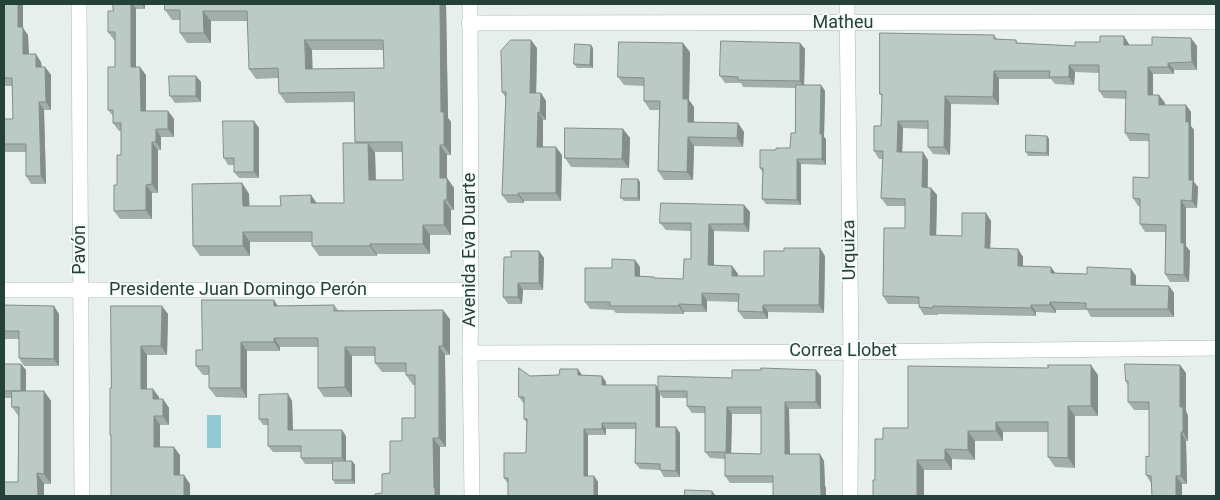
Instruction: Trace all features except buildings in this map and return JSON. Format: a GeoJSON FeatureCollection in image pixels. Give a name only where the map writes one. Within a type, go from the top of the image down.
{"type":"FeatureCollection","features":[{"type":"Feature","properties":{"kind":"street","name":"Pavón"},"geometry":{"type":"LineString","coordinates":[[79,4],[82,496]]}},
{"type":"Feature","properties":{"kind":"street","name":"Avenida Eva Duarte"},"geometry":{"type":"LineString","coordinates":[[470,4],[472,496]]}},
{"type":"Feature","properties":{"kind":"street","name":"Urquiza"},"geometry":{"type":"LineString","coordinates":[[847,4],[852,352],[850,496]]}},
{"type":"Feature","properties":{"kind":"street","name":"Matheu"},"geometry":{"type":"LineString","coordinates":[[470,23],[1216,22]]}},
{"type":"Feature","properties":{"kind":"street","name":"Presidente Juan Domingo Perón"},"geometry":{"type":"LineString","coordinates":[[4,290],[471,290]]}},
{"type":"Feature","properties":{"kind":"street","name":"Correa Llobet"},"geometry":{"type":"LineString","coordinates":[[470,353],[852,352],[1216,348]]}},
{"type":"Feature","properties":{"kind":"water"},"geometry":{"type":"Polygon","coordinates":[[[207,415],[221,415],[221,448],[207,448],[207,415]]]}}]}
